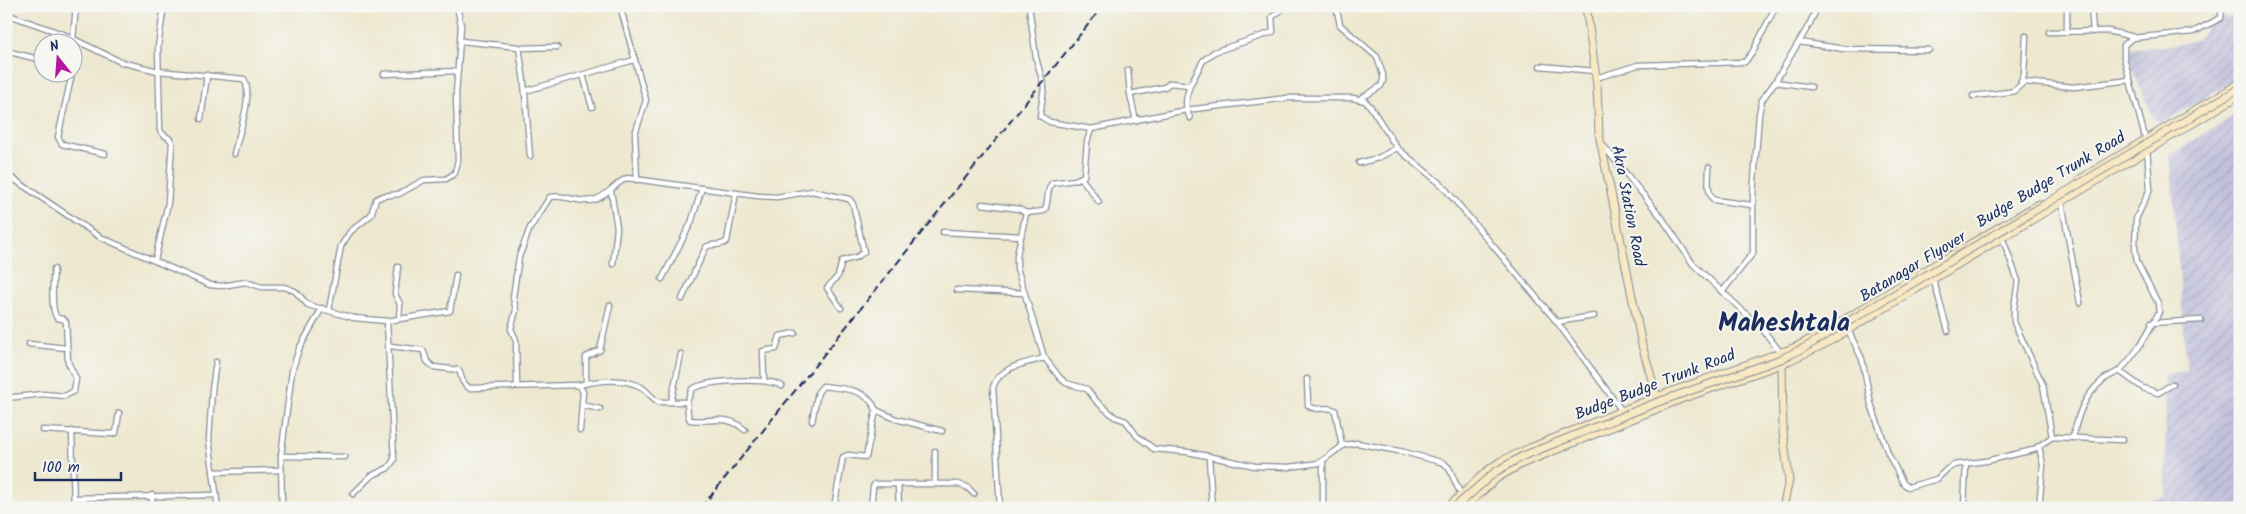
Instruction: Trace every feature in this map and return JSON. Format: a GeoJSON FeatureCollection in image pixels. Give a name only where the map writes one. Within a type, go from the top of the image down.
{"type":"FeatureCollection","features":[{"type":"Feature","properties":{"kind":"street"},"geometry":{"type":"LineString","coordinates":[[74,32],[76,6]]}},
{"type":"Feature","properties":{"kind":"street"},"geometry":{"type":"LineString","coordinates":[[155,260],[168,203],[172,144],[169,138],[162,135],[160,130],[158,71],[163,12],[160,6]]}},
{"type":"Feature","properties":{"kind":"street"},"geometry":{"type":"LineString","coordinates":[[329,310],[341,246],[350,232],[371,214],[376,199],[399,194],[424,180],[446,179],[455,173],[458,160],[457,72],[461,41],[461,26],[457,6]]}},
{"type":"Feature","properties":{"kind":"street"},"geometry":{"type":"LineString","coordinates":[[620,6],[646,100],[635,134],[638,180]]}},
{"type":"Feature","properties":{"kind":"street"},"geometry":{"type":"LineString","coordinates":[[1029,6],[1036,58],[1044,86],[1040,116],[1050,122],[1091,129],[1186,110],[1300,97],[1360,99],[1370,106],[1397,148],[1442,184],[1557,322],[1622,411]]}},
{"type":"Feature","properties":{"kind":"street"},"geometry":{"type":"LineString","coordinates":[[1190,118],[1186,110],[1186,100],[1190,85],[1203,61],[1214,52],[1273,32],[1272,17],[1280,11],[1278,6]]}},
{"type":"Feature","properties":{"kind":"street"},"geometry":{"type":"LineString","coordinates":[[1336,6],[1340,26],[1377,57],[1382,75],[1383,81],[1381,86],[1360,99]]}},
{"type":"Feature","properties":{"kind":"street","name":"Akra Station Road"},"geometry":{"type":"LineString","coordinates":[[1586,6],[1596,75],[1601,143],[1642,345],[1660,407]]}},
{"type":"Feature","properties":{"kind":"street"},"geometry":{"type":"LineString","coordinates":[[1540,66],[1596,75],[1638,65],[1745,62],[1753,51],[1776,6]]}},
{"type":"Feature","properties":{"kind":"street"},"geometry":{"type":"LineString","coordinates":[[1722,292],[1753,253],[1752,205],[1762,100],[1799,42],[1818,6]]}},
{"type":"Feature","properties":{"kind":"street"},"geometry":{"type":"LineString","coordinates":[[2067,6],[2067,32]]}},
{"type":"Feature","properties":{"kind":"street"},"geometry":{"type":"LineString","coordinates":[[2091,6],[2093,32]]}},
{"type":"Feature","properties":{"kind":"street"},"geometry":{"type":"LineString","coordinates":[[2049,32],[2108,31],[2134,37],[2193,32],[2221,18],[2222,6]]}},
{"type":"Feature","properties":{"kind":"street"},"geometry":{"type":"LineString","coordinates":[[6,14],[54,32]]}},
{"type":"Feature","properties":{"kind":"street"},"geometry":{"type":"LineString","coordinates":[[1973,96],[2014,90],[2024,75],[2026,36]]}},
{"type":"Feature","properties":{"kind":"street"},"geometry":{"type":"LineString","coordinates":[[2073,437],[2078,414],[2086,399],[2106,378],[2119,371],[2138,346],[2159,310],[2153,291],[2137,262],[2135,234],[2139,208],[2150,193],[2146,139],[2124,58],[2124,45],[2134,37]]}},
{"type":"Feature","properties":{"kind":"street"},"geometry":{"type":"LineString","coordinates":[[461,41],[516,45],[520,48],[557,47]]}},
{"type":"Feature","properties":{"kind":"street"},"geometry":{"type":"LineString","coordinates":[[1799,42],[1844,49],[1929,50]]}},
{"type":"Feature","properties":{"kind":"street"},"geometry":{"type":"LineString","coordinates":[[82,44],[113,60],[158,71],[240,77],[246,82],[245,113],[234,154]]}},
{"type":"Feature","properties":{"kind":"street"},"geometry":{"type":"LineString","coordinates":[[520,48],[530,156]]}},
{"type":"Feature","properties":{"kind":"street"},"geometry":{"type":"LineString","coordinates":[[6,51],[32,58]]}},
{"type":"Feature","properties":{"kind":"street"},"geometry":{"type":"LineString","coordinates":[[525,91],[634,60]]}},
{"type":"Feature","properties":{"kind":"street"},"geometry":{"type":"LineString","coordinates":[[1128,70],[1130,94],[1136,121]]}},
{"type":"Feature","properties":{"kind":"street"},"geometry":{"type":"LineString","coordinates":[[384,74],[457,72]]}},
{"type":"Feature","properties":{"kind":"street"},"geometry":{"type":"LineString","coordinates":[[201,119],[207,74]]}},
{"type":"Feature","properties":{"kind":"street"},"geometry":{"type":"LineString","coordinates":[[583,75],[592,107]]}},
{"type":"Feature","properties":{"kind":"street"},"geometry":{"type":"LineString","coordinates":[[2021,82],[2074,87],[2130,80]]}},
{"type":"Feature","properties":{"kind":"street"},"geometry":{"type":"LineString","coordinates":[[69,82],[58,137],[59,141],[62,144],[104,154]]}},
{"type":"Feature","properties":{"kind":"street"},"geometry":{"type":"LineString","coordinates":[[1775,82],[1811,87]]}},
{"type":"Feature","properties":{"kind":"street"},"geometry":{"type":"LineString","coordinates":[[1130,94],[1165,87],[1170,83],[1190,85]]}},
{"type":"Feature","properties":{"kind":"street","name":"Budge Budge Trunk Road"},"geometry":{"type":"LineString","coordinates":[[1447,508],[1501,461],[1656,397],[1781,353],[1829,329],[2240,83]]}},
{"type":"Feature","properties":{"kind":"street","name":"Batanagar Flyover"},"geometry":{"type":"LineString","coordinates":[[1454,508],[1495,472],[1523,456],[1658,402],[1781,359],[1820,340],[1952,259],[2240,88]]}},
{"type":"Feature","properties":{"kind":"street","name":"Budge Budge Trunk Road"},"geometry":{"type":"LineString","coordinates":[[1464,508],[1497,478],[1521,464],[1660,407],[1801,356],[2062,203],[2240,95]]}},
{"type":"Feature","properties":{"kind":"street"},"geometry":{"type":"LineString","coordinates":[[1082,179],[1086,164],[1087,142],[1091,129]]}},
{"type":"Feature","properties":{"kind":"street"},"geometry":{"type":"LineString","coordinates":[[1601,143],[1662,218],[1693,264],[1763,330],[1781,353],[1783,432],[1789,480],[1783,508]]}},
{"type":"Feature","properties":{"kind":"street"},"geometry":{"type":"LineString","coordinates":[[1359,162],[1378,158],[1397,148]]}},
{"type":"Feature","properties":{"kind":"street"},"geometry":{"type":"LineString","coordinates":[[1710,167],[1709,190],[1710,196],[1714,200],[1752,205]]}},
{"type":"Feature","properties":{"kind":"street"},"geometry":{"type":"LineString","coordinates":[[6,174],[100,237],[120,248],[155,260],[214,286],[244,282],[262,287],[284,287],[295,291],[308,305],[354,318],[387,321],[450,311],[456,275]]}},
{"type":"Feature","properties":{"kind":"street"},"geometry":{"type":"LineString","coordinates":[[517,386],[516,340],[511,329],[516,310],[513,296],[517,268],[530,228],[550,197],[560,196],[592,201],[611,191],[624,179],[777,197],[812,191],[852,200],[864,252],[857,257],[842,260],[838,276],[827,288],[841,308]]}},
{"type":"Feature","properties":{"kind":"street"},"geometry":{"type":"LineString","coordinates":[[1082,179],[1099,202]]}},
{"type":"Feature","properties":{"kind":"street"},"geometry":{"type":"LineString","coordinates":[[982,204],[1019,208],[1026,212],[1044,211],[1048,189],[1052,183],[1082,179]]}},
{"type":"Feature","properties":{"kind":"street"},"geometry":{"type":"LineString","coordinates":[[662,279],[691,223],[702,188]]}},
{"type":"Feature","properties":{"kind":"street"},"geometry":{"type":"LineString","coordinates":[[611,191],[617,228],[613,264]]}},
{"type":"Feature","properties":{"kind":"street"},"geometry":{"type":"LineString","coordinates":[[682,298],[706,247],[712,244],[722,245],[727,240],[736,193]]}},
{"type":"Feature","properties":{"kind":"street"},"geometry":{"type":"LineString","coordinates":[[2062,203],[2080,303]]}},
{"type":"Feature","properties":{"kind":"street"},"geometry":{"type":"LineString","coordinates":[[1026,212],[1016,262],[1045,358],[1063,381],[1088,389],[1096,401],[1116,417],[1126,421],[1137,436],[1154,449],[1209,456],[1255,466],[1289,467],[1323,461],[1342,446],[1357,443],[1438,461],[1449,468],[1461,495]]}},
{"type":"Feature","properties":{"kind":"street"},"geometry":{"type":"LineString","coordinates":[[943,232],[1021,236]]}},
{"type":"Feature","properties":{"kind":"street"},"geometry":{"type":"LineString","coordinates":[[2002,237],[2018,281],[2014,322],[2043,385],[2052,437]]}},
{"type":"Feature","properties":{"kind":"street"},"geometry":{"type":"LineString","coordinates":[[398,267],[395,294],[400,304],[399,318]]}},
{"type":"Feature","properties":{"kind":"street"},"geometry":{"type":"LineString","coordinates":[[6,398],[65,396],[72,394],[74,391],[76,379],[68,366],[66,322],[63,319],[57,318],[54,313],[52,288],[54,269]]}},
{"type":"Feature","properties":{"kind":"street"},"geometry":{"type":"LineString","coordinates":[[1933,278],[1948,331]]}},
{"type":"Feature","properties":{"kind":"street"},"geometry":{"type":"LineString","coordinates":[[957,290],[1024,292]]}},
{"type":"Feature","properties":{"kind":"street"},"geometry":{"type":"LineString","coordinates":[[586,383],[586,357],[600,350],[610,306]]}},
{"type":"Feature","properties":{"kind":"street"},"geometry":{"type":"LineString","coordinates":[[282,508],[281,456],[292,372],[299,349],[322,308]]}},
{"type":"Feature","properties":{"kind":"street"},"geometry":{"type":"LineString","coordinates":[[1557,322],[1594,316]]}},
{"type":"Feature","properties":{"kind":"street"},"geometry":{"type":"LineString","coordinates":[[2151,323],[2201,320]]}},
{"type":"Feature","properties":{"kind":"street"},"geometry":{"type":"LineString","coordinates":[[353,494],[371,476],[388,468],[394,460],[390,346],[387,321]]}},
{"type":"Feature","properties":{"kind":"street"},"geometry":{"type":"LineString","coordinates":[[1848,330],[1862,360],[1873,410],[1888,452],[1905,485],[1911,488],[1937,480],[1950,467],[2022,454],[2052,437],[2123,440]]}},
{"type":"Feature","properties":{"kind":"street"},"geometry":{"type":"LineString","coordinates":[[764,380],[764,351],[776,348],[780,336],[795,333]]}},
{"type":"Feature","properties":{"kind":"street"},"geometry":{"type":"LineString","coordinates":[[29,344],[66,348]]}},
{"type":"Feature","properties":{"kind":"street"},"geometry":{"type":"LineString","coordinates":[[390,346],[422,350],[427,361],[433,367],[459,370],[463,382],[469,388],[579,385],[604,379],[636,385],[660,402],[687,402]]}},
{"type":"Feature","properties":{"kind":"street"},"geometry":{"type":"LineString","coordinates":[[671,402],[681,354]]}},
{"type":"Feature","properties":{"kind":"street"},"geometry":{"type":"LineString","coordinates":[[1000,508],[993,387],[996,379],[1006,370],[1045,358]]}},
{"type":"Feature","properties":{"kind":"street"},"geometry":{"type":"LineString","coordinates":[[216,362],[209,440],[218,508]]}},
{"type":"Feature","properties":{"kind":"street"},"geometry":{"type":"LineString","coordinates":[[2119,371],[2143,388],[2158,393],[2173,384]]}},
{"type":"Feature","properties":{"kind":"street"},"geometry":{"type":"LineString","coordinates":[[1307,379],[1308,405],[1316,410],[1331,408],[1335,410],[1342,446]]}},
{"type":"Feature","properties":{"kind":"street"},"geometry":{"type":"LineString","coordinates":[[745,430],[737,422],[722,419],[690,420],[687,402],[692,389],[702,385],[764,380],[774,381],[782,386]]}},
{"type":"Feature","properties":{"kind":"street"},"geometry":{"type":"LineString","coordinates":[[579,385],[582,388],[580,430]]}},
{"type":"Feature","properties":{"kind":"street"},"geometry":{"type":"LineString","coordinates":[[812,421],[818,392],[823,386],[862,393],[870,398],[876,410],[868,454],[863,458],[848,455],[843,457],[834,508]]}},
{"type":"Feature","properties":{"kind":"street"},"geometry":{"type":"LineString","coordinates":[[582,405],[600,409]]}},
{"type":"Feature","properties":{"kind":"street"},"geometry":{"type":"LineString","coordinates":[[1630,408],[1634,418]]}},
{"type":"Feature","properties":{"kind":"street"},"geometry":{"type":"LineString","coordinates":[[876,410],[896,419],[942,431]]}},
{"type":"Feature","properties":{"kind":"street"},"geometry":{"type":"LineString","coordinates":[[43,430],[112,434],[116,433],[119,413]]}},
{"type":"Feature","properties":{"kind":"street"},"geometry":{"type":"LineString","coordinates":[[72,431],[74,508]]}},
{"type":"Feature","properties":{"kind":"street"},"geometry":{"type":"LineString","coordinates":[[2039,446],[2043,465],[2039,508]]}},
{"type":"Feature","properties":{"kind":"street"},"geometry":{"type":"LineString","coordinates":[[935,451],[935,484]]}},
{"type":"Feature","properties":{"kind":"street"},"geometry":{"type":"LineString","coordinates":[[281,456],[345,457]]}},
{"type":"Feature","properties":{"kind":"street"},"geometry":{"type":"LineString","coordinates":[[1209,456],[1212,508]]}},
{"type":"Feature","properties":{"kind":"street"},"geometry":{"type":"LineString","coordinates":[[1323,461],[1323,508]]}},
{"type":"Feature","properties":{"kind":"street"},"geometry":{"type":"LineString","coordinates":[[1964,508],[1966,464]]}},
{"type":"Feature","properties":{"kind":"street"},"geometry":{"type":"LineString","coordinates":[[213,472],[281,470]]}},
{"type":"Feature","properties":{"kind":"street"},"geometry":{"type":"LineString","coordinates":[[898,484],[898,508]]}},
{"type":"Feature","properties":{"kind":"street"},"geometry":{"type":"LineString","coordinates":[[871,508],[874,485],[962,485],[971,489],[974,494]]}},
{"type":"Feature","properties":{"kind":"street"},"geometry":{"type":"LineString","coordinates":[[74,498],[216,495]]}},
{"type":"Feature","properties":{"kind":"street"},"geometry":{"type":"LineString","coordinates":[[152,496],[152,508]]}},
{"type":"Feature","properties":{"kind":"shaded area"},"geometry":{"type":"Polygon","coordinates":[[[2240,17],[2240,77],[2160,124],[2154,119],[2133,71],[2129,49],[2181,44],[2198,39],[2212,18],[2240,17]]]}},
{"type":"Feature","properties":{"kind":"shaded area"},"geometry":{"type":"Polygon","coordinates":[[[2240,112],[2240,508],[2137,508],[2138,503],[2166,497],[2165,374],[2187,371],[2170,155],[2240,112]]]}},
{"type":"Feature","properties":{"kind":"railway"},"geometry":{"type":"LineString","coordinates":[[701,508],[1103,6]]}},
{"type":"Feature","properties":{"kind":"district","name":"Maheshtala"},"geometry":{"type":"Point","coordinates":[1784,324]}}]}
